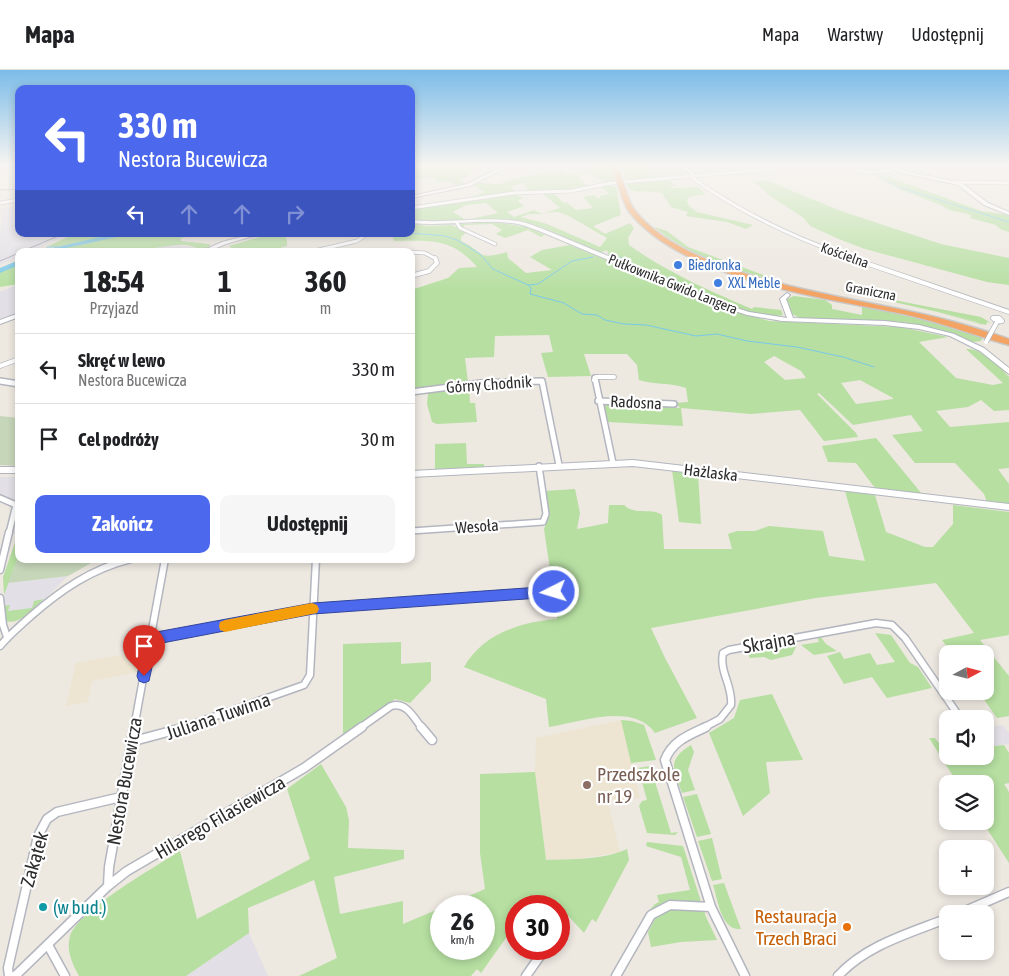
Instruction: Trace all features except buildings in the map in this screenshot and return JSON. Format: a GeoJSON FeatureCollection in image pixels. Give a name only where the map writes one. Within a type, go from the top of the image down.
{"type":"FeatureCollection","features":[{"type":"Feature","properties":{"kind":"highway","name":"Graniczna"},"geometry":{"type":"LineString","coordinates":[[630,206],[650,228],[688,252],[758,280],[938,320],[1009,342]]}},
{"type":"Feature","properties":{"kind":"highway","name":"Graniczna"},"geometry":{"type":"LineString","coordinates":[[728,269],[800,288],[939,317],[1009,337]]}},
{"type":"Feature","properties":{"kind":"highway"},"geometry":{"type":"LineString","coordinates":[[787,295],[803,293],[825,296]]}},
{"type":"Feature","properties":{"kind":"street","name":"Kościelna"},"geometry":{"type":"LineString","coordinates":[[735,206],[775,228],[842,255],[1009,313]]}},
{"type":"Feature","properties":{"kind":"street"},"geometry":{"type":"LineString","coordinates":[[991,206],[1009,214]]}},
{"type":"Feature","properties":{"kind":"street","name":"Pułkownika Gwido Langera"},"geometry":{"type":"LineString","coordinates":[[415,222],[428,224],[503,221],[527,225],[729,308],[758,316],[791,320],[916,326],[954,337],[981,349],[1009,372]]}},
{"type":"Feature","properties":{"kind":"street"},"geometry":{"type":"LineString","coordinates":[[457,223],[460,228],[495,244]]}},
{"type":"Feature","properties":{"kind":"street"},"geometry":{"type":"LineString","coordinates":[[212,248],[246,237]]}},
{"type":"Feature","properties":{"kind":"street"},"geometry":{"type":"LineString","coordinates":[[327,248],[357,241],[363,237]]}},
{"type":"Feature","properties":{"kind":"street"},"geometry":{"type":"LineString","coordinates":[[415,253],[431,255],[436,259],[436,264],[430,270],[415,275]]}},
{"type":"Feature","properties":{"kind":"street"},"geometry":{"type":"LineString","coordinates":[[787,295],[783,299],[791,320]]}},
{"type":"Feature","properties":{"kind":"street"},"geometry":{"type":"LineString","coordinates":[[981,349],[998,320],[1003,315],[1009,313]]}},
{"type":"Feature","properties":{"kind":"street"},"geometry":{"type":"LineString","coordinates":[[0,322],[15,316]]}},
{"type":"Feature","properties":{"kind":"street"},"geometry":{"type":"LineString","coordinates":[[0,366],[15,360]]}},
{"type":"Feature","properties":{"kind":"street","name":"Radosna"},"geometry":{"type":"LineString","coordinates":[[613,463],[594,380],[596,377],[614,378]]}},
{"type":"Feature","properties":{"kind":"street"},"geometry":{"type":"LineString","coordinates":[[0,381],[15,383]]}},
{"type":"Feature","properties":{"kind":"street","name":"Górny Chodnik"},"geometry":{"type":"LineString","coordinates":[[415,391],[481,383],[542,381],[560,465]]}},
{"type":"Feature","properties":{"kind":"street","name":"Radosna"},"geometry":{"type":"LineString","coordinates":[[598,400],[674,404]]}},
{"type":"Feature","properties":{"kind":"street","name":"Hażlaska"},"geometry":{"type":"LineString","coordinates":[[415,474],[613,463],[668,466],[1009,507]]}},
{"type":"Feature","properties":{"kind":"street","name":"Wesoła"},"geometry":{"type":"LineString","coordinates":[[415,531],[543,522],[546,514],[539,466]]}},
{"type":"Feature","properties":{"kind":"street"},"geometry":{"type":"LineString","coordinates":[[0,470],[15,470]]}},
{"type":"Feature","properties":{"kind":"street"},"geometry":{"type":"LineString","coordinates":[[0,498],[15,505]]}},
{"type":"Feature","properties":{"kind":"street"},"geometry":{"type":"LineString","coordinates":[[0,570],[15,509]]}},
{"type":"Feature","properties":{"kind":"street"},"geometry":{"type":"LineString","coordinates":[[0,646],[55,595],[85,574],[116,563]]}},
{"type":"Feature","properties":{"kind":"street","name":"Nestora Bucewicza"},"geometry":{"type":"LineString","coordinates":[[108,886],[109,867],[130,742],[164,563]]}},
{"type":"Feature","properties":{"kind":"street"},"geometry":{"type":"LineString","coordinates":[[313,608],[316,563]]}},
{"type":"Feature","properties":{"kind":"street"},"geometry":{"type":"LineString","coordinates":[[151,639],[313,608],[552,592],[556,590],[556,584]]}},
{"type":"Feature","properties":{"kind":"street"},"geometry":{"type":"LineString","coordinates":[[0,598],[3,625],[7,638]]}},
{"type":"Feature","properties":{"kind":"street","name":"Juliana Tuwima"},"geometry":{"type":"LineString","coordinates":[[130,742],[172,732],[304,685],[310,675],[313,608]]}},
{"type":"Feature","properties":{"kind":"street","name":"Skrajna"},"geometry":{"type":"LineString","coordinates":[[745,976],[711,906],[665,760],[668,751],[674,744],[722,717],[731,706],[732,698],[722,663],[722,656],[726,651],[828,631],[885,623],[898,629],[906,638],[955,710]]}},
{"type":"Feature","properties":{"kind":"street","name":"Hilarego Filasiewicza"},"geometry":{"type":"LineString","coordinates":[[15,976],[108,886],[127,871],[304,768],[391,706],[397,704],[404,706],[432,740]]}},
{"type":"Feature","properties":{"kind":"street","name":"Zakątek"},"geometry":{"type":"LineString","coordinates":[[9,976],[8,968],[38,836],[47,820],[57,812],[121,797]]}},
{"type":"Feature","properties":{"kind":"street"},"geometry":{"type":"LineString","coordinates":[[979,905],[1009,892]]}},
{"type":"Feature","properties":{"kind":"street"},"geometry":{"type":"LineString","coordinates":[[616,976],[652,915],[670,905],[711,906]]}},
{"type":"Feature","properties":{"kind":"street"},"geometry":{"type":"LineString","coordinates":[[838,976],[843,968],[869,952],[939,922]]}},
{"type":"Feature","properties":{"kind":"street"},"geometry":{"type":"LineString","coordinates":[[48,945],[65,976]]}},
{"type":"Feature","properties":{"kind":"street"},"geometry":{"type":"LineString","coordinates":[[526,976],[537,960]]}},
{"type":"Feature","properties":{"kind":"shaded area"},"geometry":{"type":"Polygon","coordinates":[[[15,206],[15,237],[64,237],[38,248],[15,248],[15,259],[0,265],[2,221],[0,209],[15,206]]]}},
{"type":"Feature","properties":{"kind":"shaded area"},"geometry":{"type":"Polygon","coordinates":[[[177,245],[198,248],[154,248],[177,245]]]}},
{"type":"Feature","properties":{"kind":"shaded area"},"geometry":{"type":"Polygon","coordinates":[[[15,286],[15,313],[0,319],[0,292],[15,286]]]}},
{"type":"Feature","properties":{"kind":"shaded area"},"geometry":{"type":"Polygon","coordinates":[[[0,477],[15,477],[15,502],[0,496],[0,477]]]}},
{"type":"Feature","properties":{"kind":"shaded area"},"geometry":{"type":"Polygon","coordinates":[[[15,520],[15,534],[12,535],[15,520]]]}},
{"type":"Feature","properties":{"kind":"shaded area"},"geometry":{"type":"Polygon","coordinates":[[[68,576],[34,610],[6,614],[4,595],[8,583],[68,576]]]}},
{"type":"Feature","properties":{"kind":"shaded area"},"geometry":{"type":"Polygon","coordinates":[[[142,651],[138,672],[92,681],[88,702],[66,706],[76,663],[142,651]]]}},
{"type":"Feature","properties":{"kind":"shaded area","name":"Przedszkole nr 19"},"geometry":{"type":"Polygon","coordinates":[[[621,720],[631,763],[633,763],[635,768],[633,769],[640,798],[608,802],[620,852],[575,859],[546,860],[535,772],[536,738],[621,720]]]}},
{"type":"Feature","properties":{"kind":"shaded area"},"geometry":{"type":"Polygon","coordinates":[[[1003,725],[1009,733],[1009,744],[994,746],[994,726],[1003,725]]]}},
{"type":"Feature","properties":{"kind":"shaded area"},"geometry":{"type":"Polygon","coordinates":[[[249,933],[268,976],[186,976],[249,933]]]}},
{"type":"Feature","properties":{"kind":"green space"},"geometry":{"type":"Polygon","coordinates":[[[421,206],[464,206],[453,212],[466,220],[498,213],[490,206],[523,206],[507,212],[514,217],[534,210],[540,213],[521,217],[547,224],[600,247],[607,238],[567,215],[557,212],[545,213],[560,208],[558,206],[571,206],[576,210],[593,208],[591,206],[619,206],[621,215],[593,226],[605,234],[630,223],[634,228],[628,238],[629,245],[658,264],[704,288],[752,309],[754,307],[781,310],[783,315],[767,315],[746,311],[696,295],[609,257],[607,250],[599,253],[536,225],[503,220],[415,220],[415,209],[421,206]]]}},
{"type":"Feature","properties":{"kind":"green space"},"geometry":{"type":"Polygon","coordinates":[[[689,206],[697,212],[753,225],[746,229],[727,222],[686,216],[688,212],[671,207],[689,206]]]}},
{"type":"Feature","properties":{"kind":"green space"},"geometry":{"type":"Polygon","coordinates":[[[786,206],[830,206],[941,244],[1009,258],[1009,285],[987,282],[865,249],[810,226],[804,218],[786,206]]]}},
{"type":"Feature","properties":{"kind":"green space"},"geometry":{"type":"Polygon","coordinates":[[[943,206],[968,206],[981,211],[1009,215],[1009,232],[1000,229],[996,225],[970,218],[971,215],[943,206]]]}},
{"type":"Feature","properties":{"kind":"green space"},"geometry":{"type":"Polygon","coordinates":[[[495,222],[527,227],[545,235],[541,237],[528,230],[505,238],[496,234],[502,230],[492,224],[465,225],[462,228],[461,226],[461,224],[495,222]]]}},
{"type":"Feature","properties":{"kind":"green space"},"geometry":{"type":"Polygon","coordinates":[[[415,224],[452,225],[467,232],[461,237],[461,241],[481,254],[490,256],[507,252],[508,258],[526,273],[552,270],[530,257],[542,250],[570,245],[721,307],[769,321],[900,327],[948,337],[919,342],[956,378],[993,385],[1003,383],[966,349],[972,349],[984,354],[1009,377],[1009,410],[994,411],[981,400],[968,407],[936,411],[950,427],[1009,422],[1009,468],[998,469],[1009,484],[1009,505],[987,502],[984,494],[955,463],[915,463],[892,435],[923,431],[911,415],[853,425],[819,393],[817,394],[858,437],[824,441],[800,410],[751,414],[681,408],[683,426],[607,422],[602,403],[680,408],[676,403],[688,402],[686,388],[639,380],[637,365],[627,354],[584,354],[591,376],[548,377],[541,353],[553,352],[549,335],[495,336],[494,357],[465,358],[468,382],[415,389],[415,289],[448,278],[459,268],[477,267],[458,250],[449,246],[429,241],[394,241],[393,237],[415,237],[415,224]],[[774,356],[764,362],[785,380],[806,378],[801,371],[774,356]],[[860,380],[841,383],[856,404],[893,398],[860,380]]]}},
{"type":"Feature","properties":{"kind":"green space"},"geometry":{"type":"Polygon","coordinates":[[[654,227],[667,231],[688,247],[777,280],[715,262],[689,250],[654,227]]]}},
{"type":"Feature","properties":{"kind":"green space"},"geometry":{"type":"Polygon","coordinates":[[[68,237],[106,237],[56,247],[48,246],[68,237]]]}},
{"type":"Feature","properties":{"kind":"green space"},"geometry":{"type":"Polygon","coordinates":[[[116,237],[187,237],[181,238],[181,241],[210,244],[209,248],[177,245],[154,248],[60,248],[116,237]]]}},
{"type":"Feature","properties":{"kind":"green space"},"geometry":{"type":"Polygon","coordinates":[[[260,237],[285,237],[287,240],[287,246],[278,248],[232,248],[229,246],[260,237]]]}},
{"type":"Feature","properties":{"kind":"green space"},"geometry":{"type":"Polygon","coordinates":[[[15,266],[15,285],[0,287],[0,272],[15,266]]]}},
{"type":"Feature","properties":{"kind":"green space"},"geometry":{"type":"Polygon","coordinates":[[[837,289],[981,317],[991,323],[987,322],[986,325],[980,323],[984,325],[938,312],[837,289]]]}},
{"type":"Feature","properties":{"kind":"green space"},"geometry":{"type":"Polygon","coordinates":[[[794,296],[825,300],[832,305],[832,309],[862,315],[862,306],[944,323],[984,334],[981,341],[973,342],[921,325],[902,322],[802,319],[792,314],[787,299],[794,296]]]}},
{"type":"Feature","properties":{"kind":"green space"},"geometry":{"type":"Polygon","coordinates":[[[469,386],[470,403],[475,403],[477,422],[437,424],[432,422],[427,404],[428,394],[425,392],[469,386]]]}},
{"type":"Feature","properties":{"kind":"green space"},"geometry":{"type":"Polygon","coordinates":[[[0,416],[15,418],[15,466],[0,465],[0,416]]]}},
{"type":"Feature","properties":{"kind":"green space"},"geometry":{"type":"Polygon","coordinates":[[[876,438],[922,494],[875,488],[856,463],[828,462],[822,446],[876,438]]]}},
{"type":"Feature","properties":{"kind":"green space"},"geometry":{"type":"Polygon","coordinates":[[[466,443],[467,464],[484,464],[484,467],[435,469],[435,444],[466,443]]]}},
{"type":"Feature","properties":{"kind":"green space"},"geometry":{"type":"Polygon","coordinates":[[[672,470],[698,473],[701,524],[679,522],[672,470]]]}},
{"type":"Feature","properties":{"kind":"green space"},"geometry":{"type":"Polygon","coordinates":[[[575,489],[580,513],[577,529],[608,523],[609,505],[624,505],[633,510],[658,513],[662,515],[664,549],[732,549],[728,534],[737,531],[755,531],[769,526],[823,531],[829,556],[865,561],[845,491],[875,495],[886,532],[925,547],[933,547],[953,524],[953,505],[1009,512],[1009,635],[980,640],[984,645],[946,645],[942,640],[974,633],[936,583],[816,598],[651,628],[697,718],[655,733],[646,724],[634,718],[620,716],[606,716],[549,727],[546,699],[464,667],[481,646],[492,638],[516,627],[557,619],[554,599],[549,596],[548,588],[552,583],[544,529],[548,518],[545,491],[575,489]]]}},
{"type":"Feature","properties":{"kind":"green space"},"geometry":{"type":"Polygon","coordinates":[[[15,543],[16,563],[4,595],[3,577],[15,543]]]}},
{"type":"Feature","properties":{"kind":"green space"},"geometry":{"type":"Polygon","coordinates":[[[16,563],[91,563],[68,576],[8,583],[16,563]]]}},
{"type":"Feature","properties":{"kind":"green space"},"geometry":{"type":"Polygon","coordinates":[[[44,599],[17,621],[5,621],[4,606],[10,605],[8,611],[32,608],[34,601],[44,599]]]}},
{"type":"Feature","properties":{"kind":"green space"},"geometry":{"type":"Polygon","coordinates":[[[875,633],[891,635],[910,663],[918,667],[932,688],[887,698],[872,677],[844,684],[827,656],[840,652],[844,659],[870,653],[877,665],[895,662],[875,633]]]}},
{"type":"Feature","properties":{"kind":"green space"},"geometry":{"type":"Polygon","coordinates":[[[820,636],[826,644],[837,651],[814,655],[801,645],[819,642],[817,637],[820,636]]]}},
{"type":"Feature","properties":{"kind":"green space"},"geometry":{"type":"Polygon","coordinates":[[[401,642],[401,664],[431,662],[431,681],[410,703],[395,699],[343,736],[343,644],[401,642]]]}},
{"type":"Feature","properties":{"kind":"green space"},"geometry":{"type":"Polygon","coordinates":[[[797,645],[792,655],[771,660],[764,657],[750,658],[746,651],[761,651],[797,645]]]}},
{"type":"Feature","properties":{"kind":"green space"},"geometry":{"type":"Polygon","coordinates":[[[994,657],[1009,676],[1009,716],[997,718],[994,710],[991,710],[984,700],[994,700],[994,657]]]}},
{"type":"Feature","properties":{"kind":"green space"},"geometry":{"type":"Polygon","coordinates":[[[772,694],[803,760],[766,762],[770,793],[743,816],[709,733],[734,718],[740,700],[772,694]]]}},
{"type":"Feature","properties":{"kind":"green space"},"geometry":{"type":"Polygon","coordinates":[[[621,720],[644,725],[656,760],[631,763],[621,720]]]}},
{"type":"Feature","properties":{"kind":"green space"},"geometry":{"type":"Polygon","coordinates":[[[929,738],[935,738],[939,743],[939,754],[929,738]]]}},
{"type":"Feature","properties":{"kind":"green space"},"geometry":{"type":"Polygon","coordinates":[[[691,745],[694,752],[688,770],[695,790],[682,793],[674,766],[678,756],[691,745]]]}},
{"type":"Feature","properties":{"kind":"green space"},"geometry":{"type":"Polygon","coordinates":[[[1004,745],[1009,753],[1009,783],[1004,784],[1009,792],[1009,863],[988,830],[994,830],[994,775],[952,775],[946,765],[994,765],[994,746],[1004,745]]]}},
{"type":"Feature","properties":{"kind":"green space"},"geometry":{"type":"Polygon","coordinates":[[[321,764],[346,807],[349,820],[348,848],[404,850],[404,859],[334,877],[340,914],[403,901],[403,924],[430,913],[430,960],[490,960],[481,973],[477,969],[471,976],[299,976],[337,958],[314,880],[248,908],[249,933],[186,976],[79,976],[69,951],[70,936],[76,926],[102,902],[180,851],[197,919],[310,859],[287,789],[321,764]]]}},
{"type":"Feature","properties":{"kind":"green space"},"geometry":{"type":"Polygon","coordinates":[[[650,766],[671,833],[678,832],[675,835],[647,833],[639,806],[642,801],[647,800],[638,768],[650,766]]]}},
{"type":"Feature","properties":{"kind":"green space"},"geometry":{"type":"Polygon","coordinates":[[[535,772],[546,860],[598,857],[627,849],[629,860],[596,922],[592,919],[584,933],[570,918],[570,895],[505,895],[505,939],[495,953],[495,895],[471,895],[485,889],[480,853],[480,774],[535,772]]]}},
{"type":"Feature","properties":{"kind":"green space"},"geometry":{"type":"Polygon","coordinates":[[[697,794],[711,834],[697,837],[683,797],[697,794]]]}},
{"type":"Feature","properties":{"kind":"green space"},"geometry":{"type":"Polygon","coordinates":[[[712,838],[722,879],[712,881],[698,841],[712,838]]]}},
{"type":"Feature","properties":{"kind":"green space"},"geometry":{"type":"Polygon","coordinates":[[[647,842],[683,846],[706,917],[717,940],[681,942],[651,947],[648,932],[655,919],[648,912],[659,902],[657,895],[690,890],[681,857],[646,846],[647,842]]]}},
{"type":"Feature","properties":{"kind":"green space"},"geometry":{"type":"Polygon","coordinates":[[[724,883],[741,929],[729,925],[721,913],[713,885],[724,883]]]}},
{"type":"Feature","properties":{"kind":"waterway"},"geometry":{"type":"LineString","coordinates":[[959,206],[1009,222]]}},
{"type":"Feature","properties":{"kind":"waterway"},"geometry":{"type":"LineString","coordinates":[[415,233],[445,236],[457,240],[480,254],[493,269],[528,285]]}},
{"type":"Feature","properties":{"kind":"waterway"},"geometry":{"type":"LineString","coordinates":[[56,248],[105,237]]}},
{"type":"Feature","properties":{"kind":"waterway"},"geometry":{"type":"LineString","coordinates":[[47,247],[57,247]]}},
{"type":"Feature","properties":{"kind":"waterway"},"geometry":{"type":"LineString","coordinates":[[611,256],[622,258],[645,270],[684,284]]}},
{"type":"Feature","properties":{"kind":"waterway"},"geometry":{"type":"LineString","coordinates":[[528,285],[538,284],[572,261],[593,257]]}},
{"type":"Feature","properties":{"kind":"waterway"},"geometry":{"type":"LineString","coordinates":[[0,271],[15,264]]}},
{"type":"Feature","properties":{"kind":"waterway"},"geometry":{"type":"LineString","coordinates":[[528,285],[531,288],[530,294],[564,303],[582,314],[597,315],[605,320],[624,324],[646,325],[696,336],[717,334],[747,341],[797,347],[843,357],[874,367]]}},
{"type":"Feature","properties":{"kind":"railway"},"geometry":{"type":"LineString","coordinates":[[30,248],[56,237]]}},
{"type":"Feature","properties":{"kind":"railway"},"geometry":{"type":"LineString","coordinates":[[0,261],[15,255]]}},
{"type":"Feature","properties":{"kind":"slow traffic"},"geometry":{"type":"LineString","coordinates":[[225,626],[312,609]]}},
{"type":"Feature","properties":{"kind":"place","name":"Biedronka"},"geometry":{"type":"Point","coordinates":[678,265]}},
{"type":"Feature","properties":{"kind":"place","name":"XXL Meble"},"geometry":{"type":"Point","coordinates":[718,283]}},
{"type":"Feature","properties":{"kind":"place","name":"Przedszkole nr 19"},"geometry":{"type":"Point","coordinates":[587,785]}},
{"type":"Feature","properties":{"kind":"place","name":"(w bud.)"},"geometry":{"type":"Point","coordinates":[43,907]}},
{"type":"Feature","properties":{"kind":"place","name":"Restauracja Trzech Braci"},"geometry":{"type":"Point","coordinates":[847,927]}},
{"type":"Feature","properties":{"kind":"route"},"geometry":{"type":"LineString","coordinates":[[144,676],[151,639],[313,608],[554,592]]}}]}
